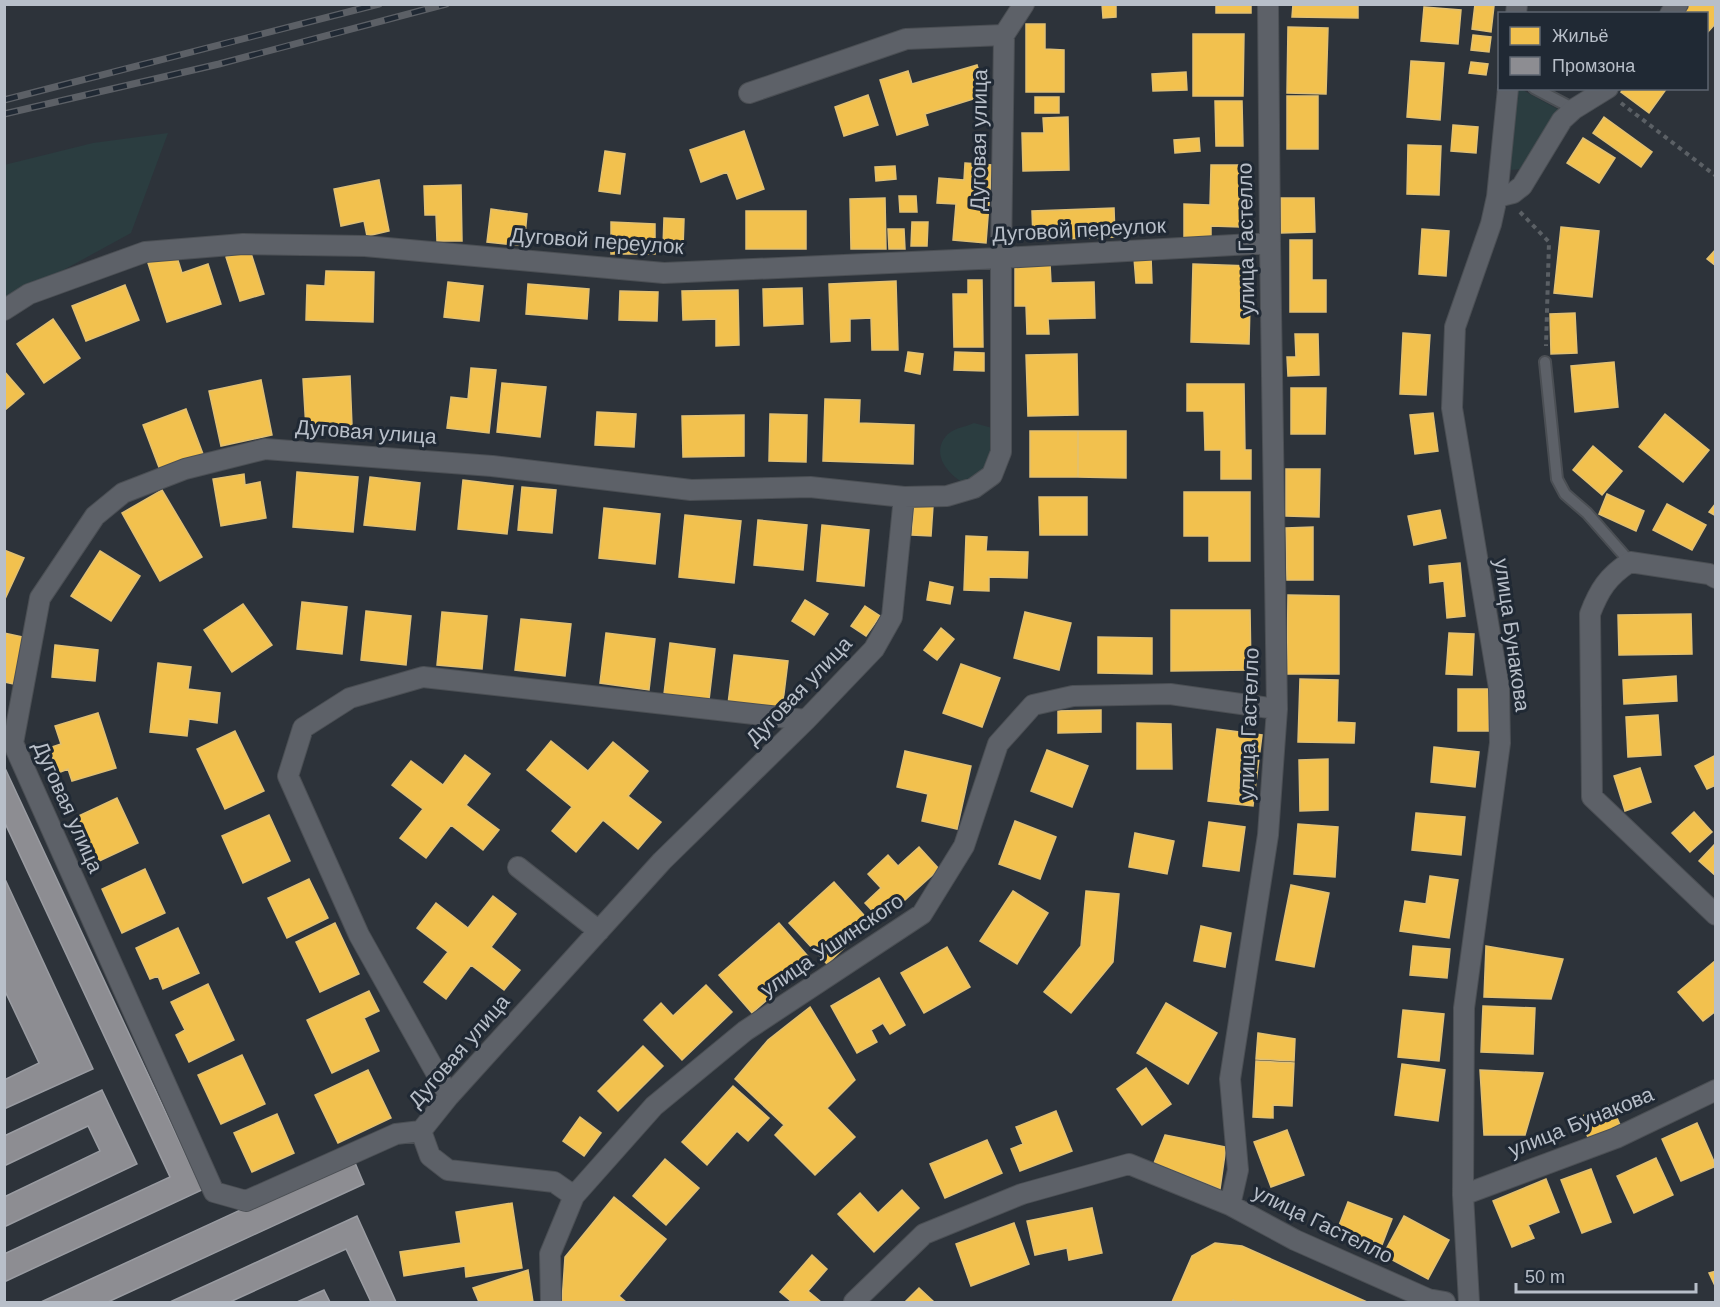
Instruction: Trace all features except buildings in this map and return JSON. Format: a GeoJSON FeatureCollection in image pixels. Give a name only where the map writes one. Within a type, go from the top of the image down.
{"type":"FeatureCollection","features":[{"type":"Feature","properties":{"kind":"street"},"geometry":{"type":"LineString","coordinates":[[749,93],[906,39],[1005,34],[1024,4]]}},
{"type":"Feature","properties":{"kind":"street","name":"улица Гастелло"},"geometry":{"type":"LineString","coordinates":[[1268,4],[1277,709],[1268,835],[1230,1079],[1238,1170],[1230,1205],[1295,1240],[1428,1299],[1445,1302]]}},
{"type":"Feature","properties":{"kind":"street","name":"Дуговая улица"},"geometry":{"type":"LineString","coordinates":[[904,497],[892,617],[874,649],[806,720],[662,861],[449,1096],[421,1131],[396,1134],[246,1202],[214,1192],[9,742],[40,598],[95,516],[123,493],[185,469],[265,449],[492,466],[691,490],[810,487],[904,497],[947,496],[974,488],[992,475],[1001,452],[1000,258],[1005,34]]}},
{"type":"Feature","properties":{"kind":"street","name":"улица Бунакова"},"geometry":{"type":"LineString","coordinates":[[1468,1302],[1463,1195],[1464,1008],[1500,742],[1498,688],[1452,408],[1455,327],[1491,224],[1497,197],[1508,90]]}},
{"type":"Feature","properties":{"kind":"street"},"geometry":{"type":"LineString","coordinates":[[1497,197],[1513,194],[1522,186],[1562,120],[1574,109],[1607,90]]}},
{"type":"Feature","properties":{"kind":"street","name":"Дуговой переулок"},"geometry":{"type":"LineString","coordinates":[[4,310],[30,294],[145,252],[243,244],[365,246],[664,273],[1270,243]]}},
{"type":"Feature","properties":{"kind":"street"},"geometry":{"type":"LineString","coordinates":[[1713,572],[1630,562],[1614,572],[1597,596],[1590,614],[1592,797],[1716,915]]}},
{"type":"Feature","properties":{"kind":"street"},"geometry":{"type":"LineString","coordinates":[[449,1096],[359,935],[288,776],[303,728],[350,698],[423,677],[806,720]]}},
{"type":"Feature","properties":{"kind":"street","name":"улица Ушинского"},"geometry":{"type":"LineString","coordinates":[[551,1302],[550,1254],[574,1196],[654,1106],[745,1031],[922,914],[964,846],[998,744],[1033,705],[1073,696],[1170,694],[1277,709]]}},
{"type":"Feature","properties":{"kind":"street"},"geometry":{"type":"LineString","coordinates":[[518,867],[599,931]]}},
{"type":"Feature","properties":{"kind":"street","name":"улица Бунакова"},"geometry":{"type":"LineString","coordinates":[[1463,1195],[1617,1138],[1716,1090]]}},
{"type":"Feature","properties":{"kind":"street"},"geometry":{"type":"LineString","coordinates":[[421,1131],[430,1156],[448,1170],[554,1182],[574,1196]]}},
{"type":"Feature","properties":{"kind":"street"},"geometry":{"type":"LineString","coordinates":[[854,1302],[924,1233],[1022,1194],[1129,1164],[1230,1205]]}},
{"type":"Feature","properties":{"kind":"lane"},"geometry":{"type":"LineString","coordinates":[[1538,90],[1574,109]]}},
{"type":"Feature","properties":{"kind":"lane"},"geometry":{"type":"LineString","coordinates":[[1545,362],[1557,479],[1565,494],[1587,513],[1630,562]]}},
{"type":"Feature","properties":{"kind":"path"},"geometry":{"type":"LineString","coordinates":[[1607,90],[1716,176]]}},
{"type":"Feature","properties":{"kind":"path"},"geometry":{"type":"LineString","coordinates":[[1497,197],[1524,216],[1549,242],[1545,362]]}},
{"type":"Feature","properties":{"kind":"shaded area"},"geometry":{"type":"Polygon","coordinates":[[[1514,90],[1523,90],[1561,111],[1523,169],[1510,170],[1514,90]]]}},
{"type":"Feature","properties":{"kind":"shaded area"},"geometry":{"type":"Polygon","coordinates":[[[168,133],[131,233],[5,302],[4,165],[93,143],[168,133]]]}},
{"type":"Feature","properties":{"kind":"shaded area"},"geometry":{"type":"Polygon","coordinates":[[[974,423],[996,429],[1008,448],[1005,470],[987,485],[969,485],[957,479],[946,468],[940,455],[940,448],[948,434],[974,423]]]}},
{"type":"Feature","properties":{"kind":"railway"},"geometry":{"type":"LineString","coordinates":[[4,100],[379,4]]}},
{"type":"Feature","properties":{"kind":"railway"},"geometry":{"type":"LineString","coordinates":[[4,114],[219,64],[446,4]]}}]}
